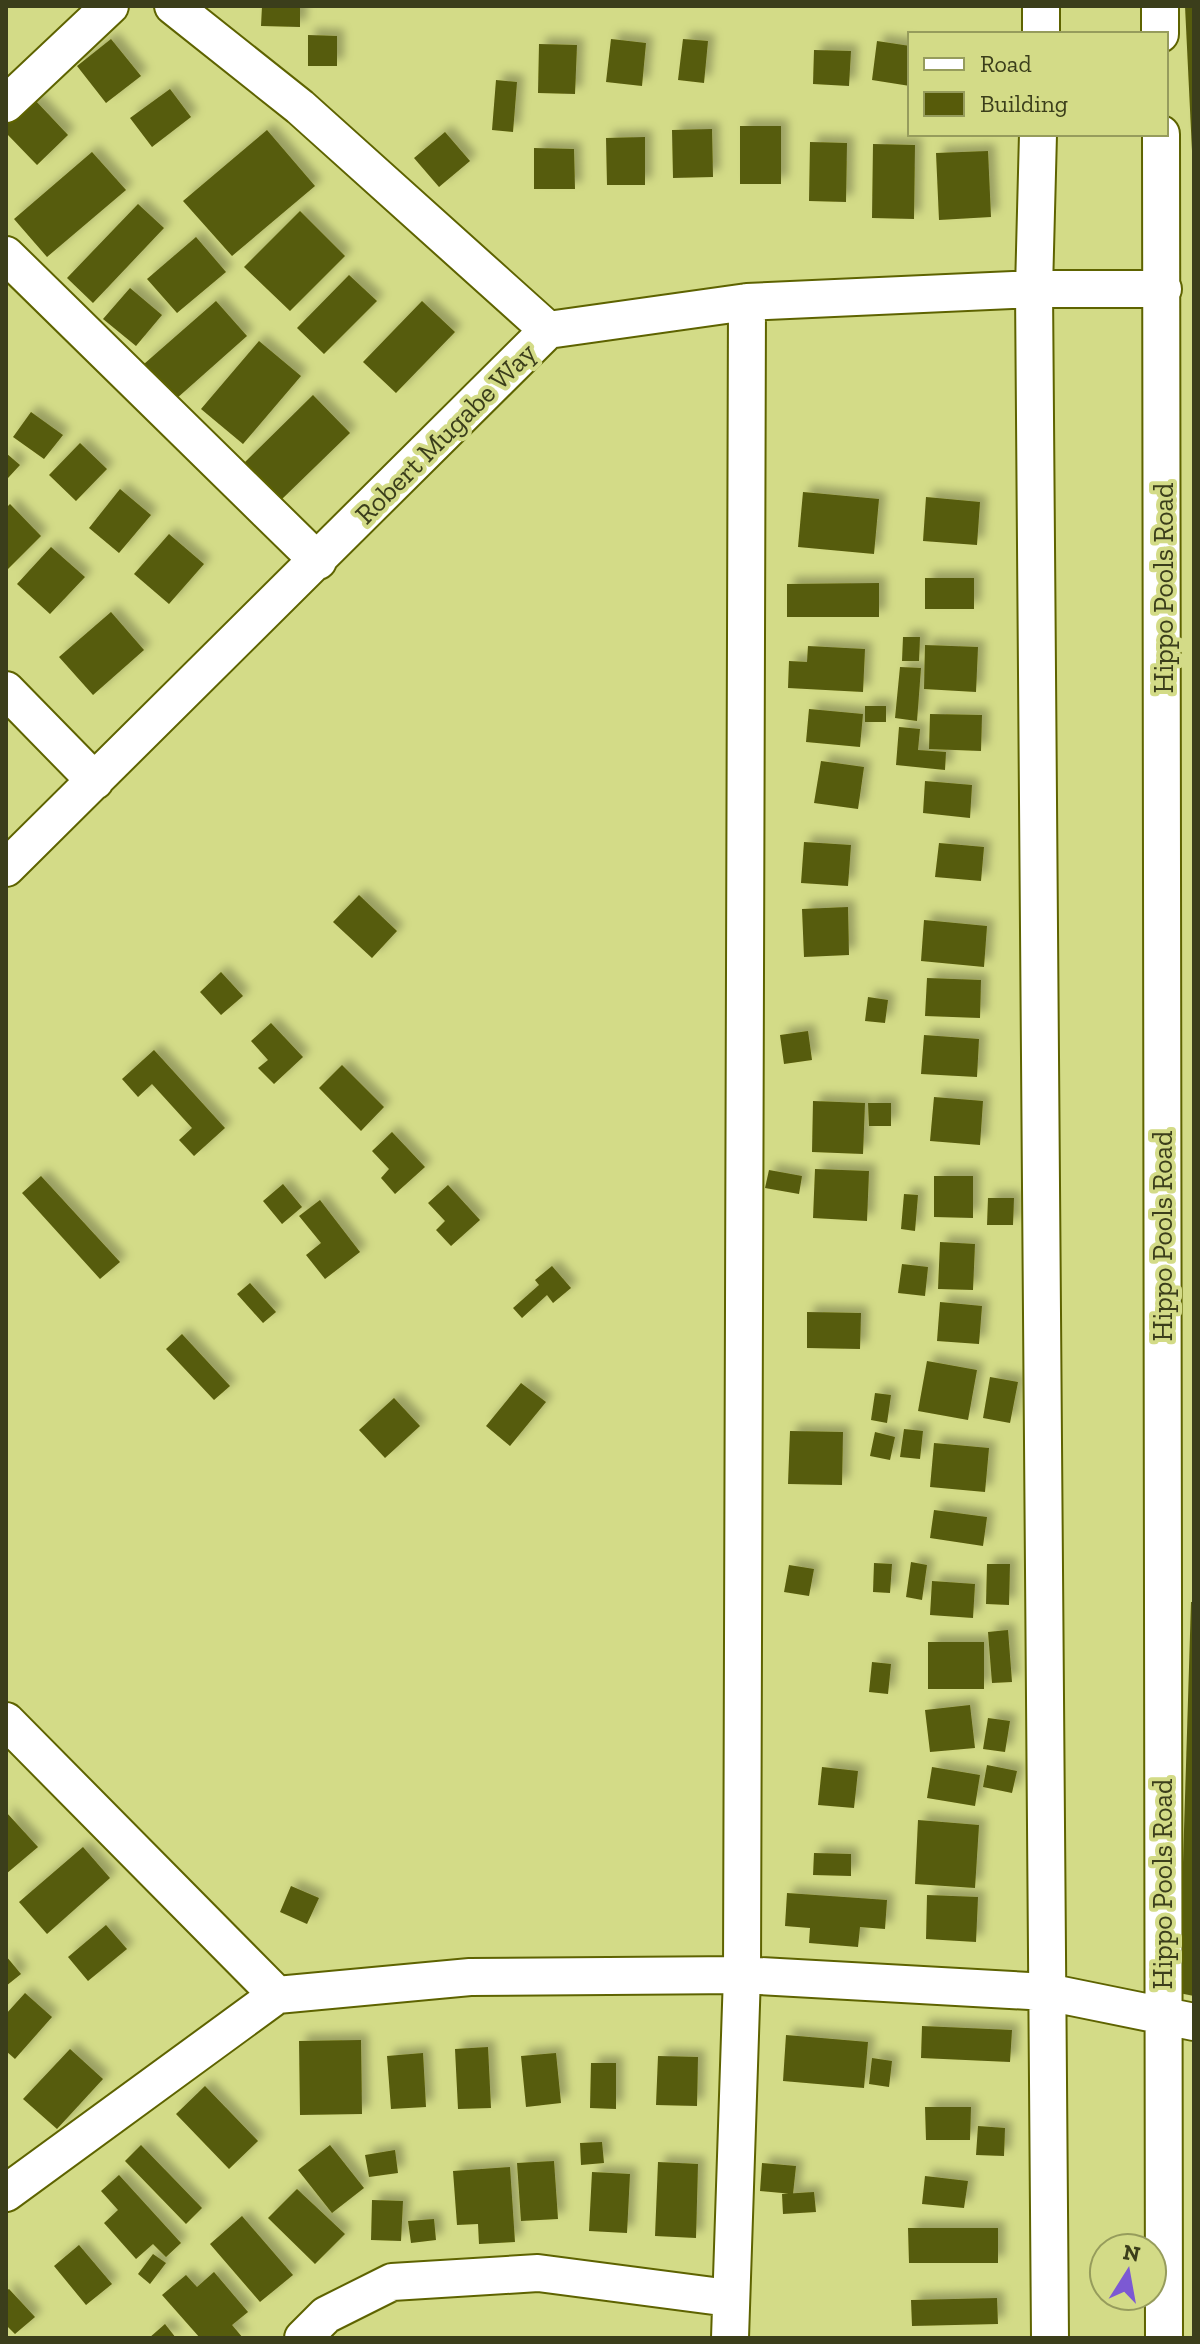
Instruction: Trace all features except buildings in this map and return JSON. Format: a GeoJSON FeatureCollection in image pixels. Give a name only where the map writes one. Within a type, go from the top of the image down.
{"type":"FeatureCollection","features":[{"type":"Feature","properties":{"kind":"street"},"geometry":{"type":"LineString","coordinates":[[6,104],[110,6]]}},
{"type":"Feature","properties":{"kind":"street"},"geometry":{"type":"LineString","coordinates":[[173,6],[300,107],[548,330]]}},
{"type":"Feature","properties":{"kind":"street"},"geometry":{"type":"LineString","coordinates":[[1041,6],[1041,32]]}},
{"type":"Feature","properties":{"kind":"street"},"geometry":{"type":"LineString","coordinates":[[1160,6],[1160,32]]}},
{"type":"Feature","properties":{"kind":"street"},"geometry":{"type":"LineString","coordinates":[[1038,136],[1034,289],[1050,2338]]}},
{"type":"Feature","properties":{"kind":"street","name":"Hippo Pools Road"},"geometry":{"type":"LineString","coordinates":[[1161,136],[1178,2020],[1164,2338]]}},
{"type":"Feature","properties":{"kind":"street"},"geometry":{"type":"LineString","coordinates":[[6,255],[318,561]]}},
{"type":"Feature","properties":{"kind":"street","name":"Robert Mugabe Way"},"geometry":{"type":"LineString","coordinates":[[6,868],[548,330],[747,302],[1034,289],[1163,289]]}},
{"type":"Feature","properties":{"kind":"street"},"geometry":{"type":"LineString","coordinates":[[730,2338],[742,1975],[747,302]]}},
{"type":"Feature","properties":{"kind":"street"},"geometry":{"type":"LineString","coordinates":[[6,690],[95,781]]}},
{"type":"Feature","properties":{"kind":"street"},"geometry":{"type":"LineString","coordinates":[[6,1721],[277,1995]]}},
{"type":"Feature","properties":{"kind":"street"},"geometry":{"type":"LineString","coordinates":[[8,2186],[277,1995],[470,1977],[742,1975],[1047,1992],[1178,2020]]}},
{"type":"Feature","properties":{"kind":"street"},"geometry":{"type":"LineString","coordinates":[[303,2338],[326,2315],[392,2282],[538,2273],[729,2298]]}}]}
